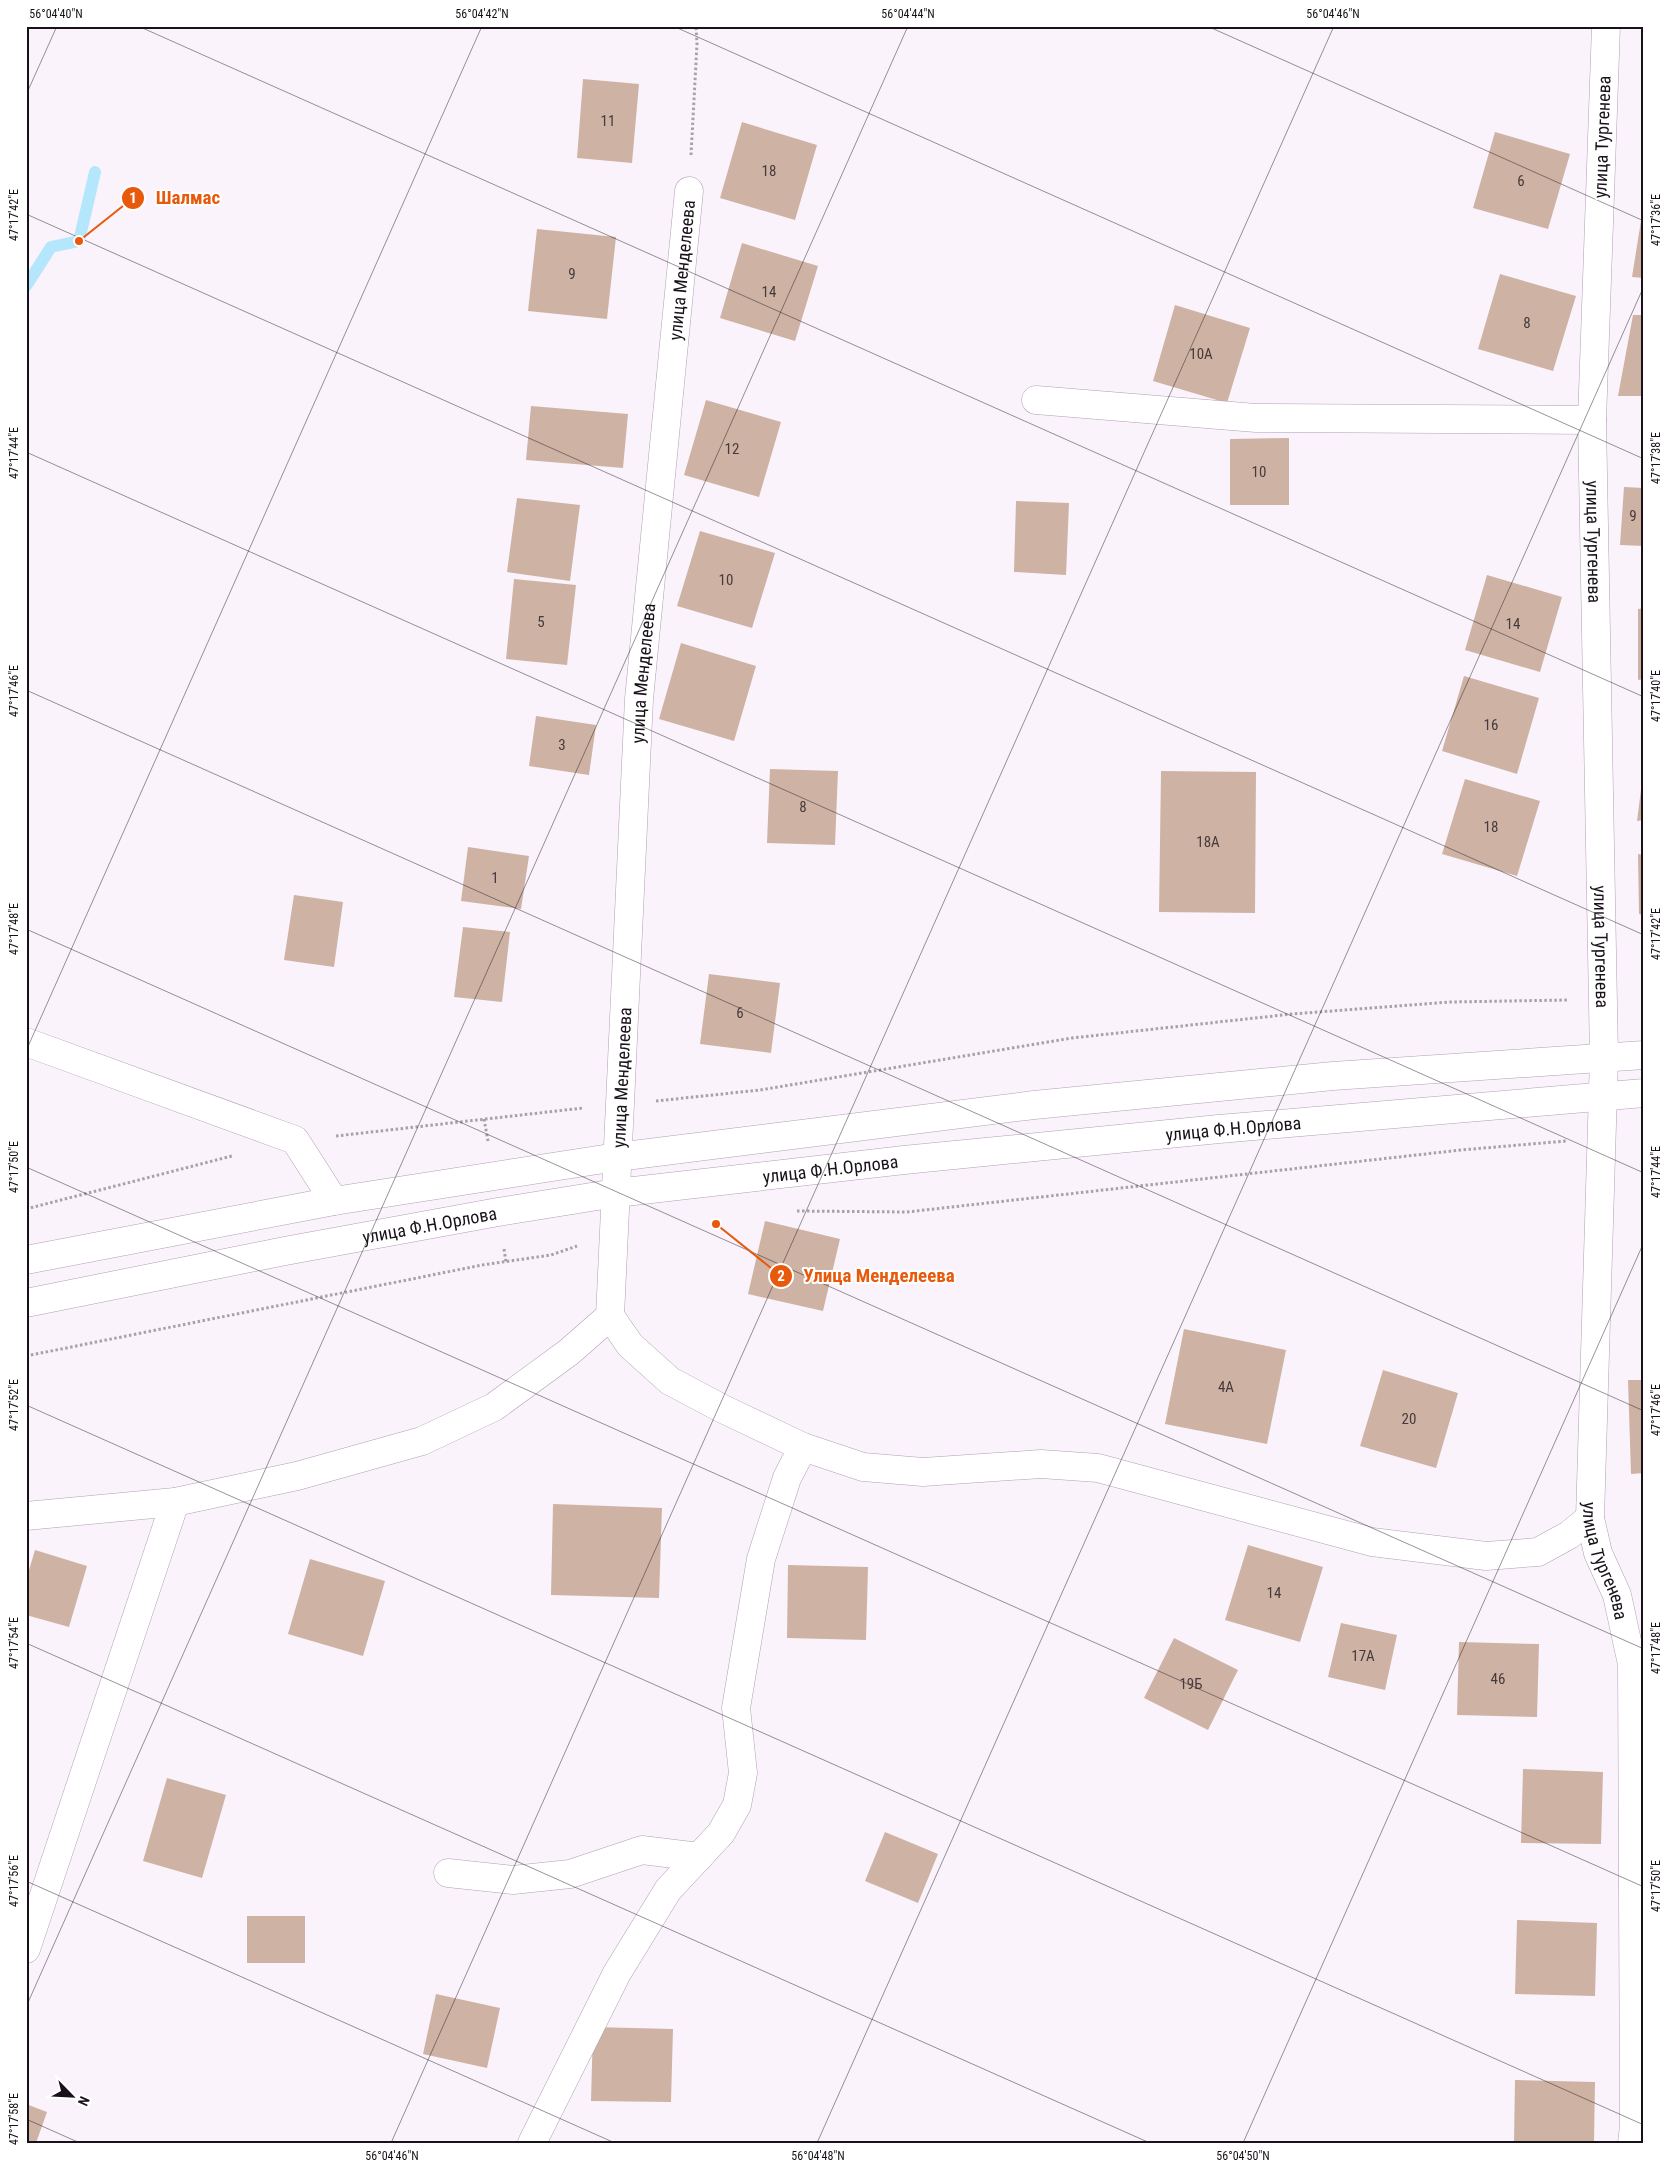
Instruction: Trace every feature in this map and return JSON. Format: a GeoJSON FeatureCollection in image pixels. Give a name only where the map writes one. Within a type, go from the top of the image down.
{"type":"FeatureCollection","features":[{"type":"Feature","properties":{"kind":"street","name":"улица Тургенева"},"geometry":{"type":"LineString","coordinates":[[1606,26],[1592,420],[1604,1058],[1590,1518],[1598,1552],[1617,1595],[1632,1664],[1634,2116],[1632,2143]]}},
{"type":"Feature","properties":{"kind":"street","name":"улица Менделеева"},"geometry":{"type":"LineString","coordinates":[[610,1316],[616,1234],[617,1157],[639,699],[689,191]]}},
{"type":"Feature","properties":{"kind":"street"},"geometry":{"type":"LineString","coordinates":[[1036,400],[1256,418],[1592,420]]}},
{"type":"Feature","properties":{"kind":"street"},"geometry":{"type":"LineString","coordinates":[[26,1042],[295,1140],[334,1201]]}},
{"type":"Feature","properties":{"kind":"street"},"geometry":{"type":"LineString","coordinates":[[26,1260],[334,1201],[617,1157],[1044,1104],[1333,1076],[1644,1055]]}},
{"type":"Feature","properties":{"kind":"street","name":"улица Ф.Н.Орлова"},"geometry":{"type":"LineString","coordinates":[[26,1303],[286,1251],[498,1212],[616,1193],[904,1160],[1219,1129],[1644,1093]]}},
{"type":"Feature","properties":{"kind":"street"},"geometry":{"type":"LineString","coordinates":[[26,1516],[175,1502],[297,1476],[422,1441],[494,1407],[569,1352],[610,1316],[630,1346],[670,1381],[802,1447],[863,1467],[923,1472],[1041,1464],[1098,1468],[1372,1542],[1486,1556],[1538,1552],[1569,1535],[1590,1518]]}},
{"type":"Feature","properties":{"kind":"street"},"geometry":{"type":"LineString","coordinates":[[532,2143],[617,1973],[668,1890],[720,1833],[737,1805],[744,1773],[736,1708],[760,1559],[787,1478],[802,1447]]}},
{"type":"Feature","properties":{"kind":"street"},"geometry":{"type":"LineString","coordinates":[[26,1949],[175,1502]]}},
{"type":"Feature","properties":{"kind":"street"},"geometry":{"type":"LineString","coordinates":[[448,1873],[513,1880],[570,1874],[642,1850],[699,1857]]}},
{"type":"Feature","properties":{"kind":"path"},"geometry":{"type":"LineString","coordinates":[[689,191],[697,44],[696,26]]}},
{"type":"Feature","properties":{"kind":"path"},"geometry":{"type":"LineString","coordinates":[[295,1140],[760,1090],[1072,1038],[1292,1014],[1450,1002],[1602,1000]]}},
{"type":"Feature","properties":{"kind":"path"},"geometry":{"type":"LineString","coordinates":[[788,1211],[907,1212],[1461,1150],[1601,1138]]}},
{"type":"Feature","properties":{"kind":"path"},"geometry":{"type":"LineString","coordinates":[[26,1209],[237,1155]]}},
{"type":"Feature","properties":{"kind":"path"},"geometry":{"type":"LineString","coordinates":[[26,1356],[472,1267],[551,1255],[616,1234]]}},
{"type":"Feature","properties":{"kind":"building"},"geometry":{"type":"Polygon","coordinates":[[[583,79],[639,84],[632,163],[577,158],[583,79]]]}},
{"type":"Feature","properties":{"kind":"building"},"geometry":{"type":"Polygon","coordinates":[[[742,122],[817,145],[795,220],[720,198],[742,122]]]}},
{"type":"Feature","properties":{"kind":"building"},"geometry":{"type":"Polygon","coordinates":[[[1495,132],[1570,154],[1548,229],[1473,208],[1495,132]]]}},
{"type":"Feature","properties":{"kind":"building"},"geometry":{"type":"Polygon","coordinates":[[[1644,208],[1644,278],[1632,277],[1644,208]]]}},
{"type":"Feature","properties":{"kind":"building"},"geometry":{"type":"Polygon","coordinates":[[[537,229],[616,237],[607,319],[528,311],[537,229]]]}},
{"type":"Feature","properties":{"kind":"building"},"geometry":{"type":"Polygon","coordinates":[[[742,243],[818,266],[795,341],[720,318],[742,243]]]}},
{"type":"Feature","properties":{"kind":"building"},"geometry":{"type":"Polygon","coordinates":[[[1500,274],[1576,296],[1553,371],[1478,349],[1500,274]]]}},
{"type":"Feature","properties":{"kind":"building"},"geometry":{"type":"Polygon","coordinates":[[[1175,305],[1250,328],[1227,403],[1153,381],[1175,305]]]}},
{"type":"Feature","properties":{"kind":"building"},"geometry":{"type":"Polygon","coordinates":[[[1633,315],[1644,315],[1644,396],[1618,396],[1633,315]]]}},
{"type":"Feature","properties":{"kind":"building"},"geometry":{"type":"Polygon","coordinates":[[[706,400],[781,422],[759,497],[684,475],[706,400]]]}},
{"type":"Feature","properties":{"kind":"building"},"geometry":{"type":"Polygon","coordinates":[[[531,406],[628,414],[623,468],[526,460],[531,406]]]}},
{"type":"Feature","properties":{"kind":"building"},"geometry":{"type":"Polygon","coordinates":[[[1289,438],[1289,505],[1230,505],[1230,439],[1289,438]]]}},
{"type":"Feature","properties":{"kind":"building"},"geometry":{"type":"Polygon","coordinates":[[[1624,487],[1644,488],[1644,546],[1620,545],[1624,487]]]}},
{"type":"Feature","properties":{"kind":"building"},"geometry":{"type":"Polygon","coordinates":[[[517,498],[580,505],[570,581],[507,572],[517,498]]]}},
{"type":"Feature","properties":{"kind":"building"},"geometry":{"type":"Polygon","coordinates":[[[1016,501],[1069,503],[1066,575],[1014,572],[1016,501]]]}},
{"type":"Feature","properties":{"kind":"building"},"geometry":{"type":"Polygon","coordinates":[[[700,531],[775,553],[752,628],[677,606],[700,531]]]}},
{"type":"Feature","properties":{"kind":"building"},"geometry":{"type":"Polygon","coordinates":[[[1487,575],[1562,597],[1540,672],[1465,650],[1487,575]]]}},
{"type":"Feature","properties":{"kind":"building"},"geometry":{"type":"Polygon","coordinates":[[[514,579],[576,585],[567,665],[506,659],[514,579]]]}},
{"type":"Feature","properties":{"kind":"building"},"geometry":{"type":"Polygon","coordinates":[[[1644,608],[1644,679],[1638,680],[1638,609],[1644,608]]]}},
{"type":"Feature","properties":{"kind":"building"},"geometry":{"type":"Polygon","coordinates":[[[681,643],[756,666],[734,741],[659,719],[681,643]]]}},
{"type":"Feature","properties":{"kind":"building"},"geometry":{"type":"Polygon","coordinates":[[[1464,676],[1539,698],[1517,774],[1442,751],[1464,676]]]}},
{"type":"Feature","properties":{"kind":"building"},"geometry":{"type":"Polygon","coordinates":[[[536,716],[596,725],[589,775],[529,766],[536,716]]]}},
{"type":"Feature","properties":{"kind":"building"},"geometry":{"type":"Polygon","coordinates":[[[770,769],[838,771],[835,845],[767,843],[770,769]]]}},
{"type":"Feature","properties":{"kind":"building"},"geometry":{"type":"Polygon","coordinates":[[[1161,771],[1256,772],[1255,913],[1159,912],[1161,771]]]}},
{"type":"Feature","properties":{"kind":"building"},"geometry":{"type":"Polygon","coordinates":[[[1643,774],[1644,820],[1637,821],[1643,774]]]}},
{"type":"Feature","properties":{"kind":"building"},"geometry":{"type":"Polygon","coordinates":[[[1465,779],[1540,801],[1517,876],[1442,854],[1465,779]]]}},
{"type":"Feature","properties":{"kind":"building"},"geometry":{"type":"Polygon","coordinates":[[[468,847],[529,856],[521,909],[461,901],[468,847]]]}},
{"type":"Feature","properties":{"kind":"building"},"geometry":{"type":"Polygon","coordinates":[[[1638,854],[1644,855],[1644,915],[1639,914],[1638,854]]]}},
{"type":"Feature","properties":{"kind":"building"},"geometry":{"type":"Polygon","coordinates":[[[294,895],[343,902],[334,967],[284,960],[294,895]]]}},
{"type":"Feature","properties":{"kind":"building"},"geometry":{"type":"Polygon","coordinates":[[[463,927],[510,932],[502,1002],[454,997],[463,927]]]}},
{"type":"Feature","properties":{"kind":"building"},"geometry":{"type":"Polygon","coordinates":[[[709,974],[780,983],[771,1053],[700,1044],[709,974]]]}},
{"type":"Feature","properties":{"kind":"building"},"geometry":{"type":"Polygon","coordinates":[[[765,1221],[840,1239],[823,1311],[748,1294],[765,1221]]]}},
{"type":"Feature","properties":{"kind":"building"},"geometry":{"type":"Polygon","coordinates":[[[1184,1329],[1286,1350],[1267,1444],[1165,1424],[1184,1329]]]}},
{"type":"Feature","properties":{"kind":"building"},"geometry":{"type":"Polygon","coordinates":[[[1383,1370],[1458,1393],[1436,1468],[1360,1446],[1383,1370]]]}},
{"type":"Feature","properties":{"kind":"building"},"geometry":{"type":"Polygon","coordinates":[[[1628,1380],[1644,1380],[1644,1473],[1631,1474],[1628,1380]]]}},
{"type":"Feature","properties":{"kind":"building"},"geometry":{"type":"Polygon","coordinates":[[[553,1504],[662,1508],[659,1598],[551,1595],[553,1504]]]}},
{"type":"Feature","properties":{"kind":"building"},"geometry":{"type":"Polygon","coordinates":[[[1248,1545],[1323,1567],[1300,1642],[1225,1620],[1248,1545]]]}},
{"type":"Feature","properties":{"kind":"building"},"geometry":{"type":"Polygon","coordinates":[[[35,1550],[87,1566],[69,1627],[26,1615],[26,1580],[35,1550]]]}},
{"type":"Feature","properties":{"kind":"building"},"geometry":{"type":"Polygon","coordinates":[[[310,1559],[385,1581],[363,1656],[288,1634],[310,1559]]]}},
{"type":"Feature","properties":{"kind":"building"},"geometry":{"type":"Polygon","coordinates":[[[788,1565],[868,1567],[866,1640],[787,1638],[788,1565]]]}},
{"type":"Feature","properties":{"kind":"building"},"geometry":{"type":"Polygon","coordinates":[[[1341,1623],[1397,1635],[1385,1690],[1328,1677],[1341,1623]]]}},
{"type":"Feature","properties":{"kind":"building"},"geometry":{"type":"Polygon","coordinates":[[[1174,1638],[1238,1670],[1208,1730],[1144,1698],[1174,1638]]]}},
{"type":"Feature","properties":{"kind":"building"},"geometry":{"type":"Polygon","coordinates":[[[1459,1642],[1539,1644],[1537,1717],[1457,1715],[1459,1642]]]}},
{"type":"Feature","properties":{"kind":"building"},"geometry":{"type":"Polygon","coordinates":[[[1523,1769],[1603,1772],[1601,1844],[1521,1843],[1523,1769]]]}},
{"type":"Feature","properties":{"kind":"building"},"geometry":{"type":"Polygon","coordinates":[[[167,1778],[226,1795],[202,1878],[143,1861],[167,1778]]]}},
{"type":"Feature","properties":{"kind":"building"},"geometry":{"type":"Polygon","coordinates":[[[885,1832],[938,1854],[918,1903],[865,1881],[885,1832]]]}},
{"type":"Feature","properties":{"kind":"building"},"geometry":{"type":"Polygon","coordinates":[[[247,1916],[305,1916],[305,1963],[247,1963],[247,1916]]]}},
{"type":"Feature","properties":{"kind":"building"},"geometry":{"type":"Polygon","coordinates":[[[1517,1920],[1597,1923],[1595,1996],[1515,1994],[1517,1920]]]}},
{"type":"Feature","properties":{"kind":"building"},"geometry":{"type":"Polygon","coordinates":[[[436,1994],[500,2008],[487,2068],[423,2054],[436,1994]]]}},
{"type":"Feature","properties":{"kind":"building"},"geometry":{"type":"Polygon","coordinates":[[[593,2027],[673,2029],[671,2102],[591,2101],[593,2027]]]}},
{"type":"Feature","properties":{"kind":"building"},"geometry":{"type":"Polygon","coordinates":[[[1515,2080],[1595,2082],[1594,2143],[1514,2143],[1515,2080]]]}},
{"type":"Feature","properties":{"kind":"building"},"geometry":{"type":"Polygon","coordinates":[[[26,2104],[47,2112],[36,2143],[26,2143],[26,2104]]]}},
{"type":"Feature","properties":{"kind":"waterway"},"geometry":{"type":"LineString","coordinates":[[26,286],[51,247],[79,241],[95,172]]}},
{"type":"Feature","properties":{"kind":"place","name":"Шалмас"},"geometry":{"type":"Point","coordinates":[79,241]}},
{"type":"Feature","properties":{"kind":"place","name":"Улица Менделеева"},"geometry":{"type":"Point","coordinates":[716,1224]}}]}
